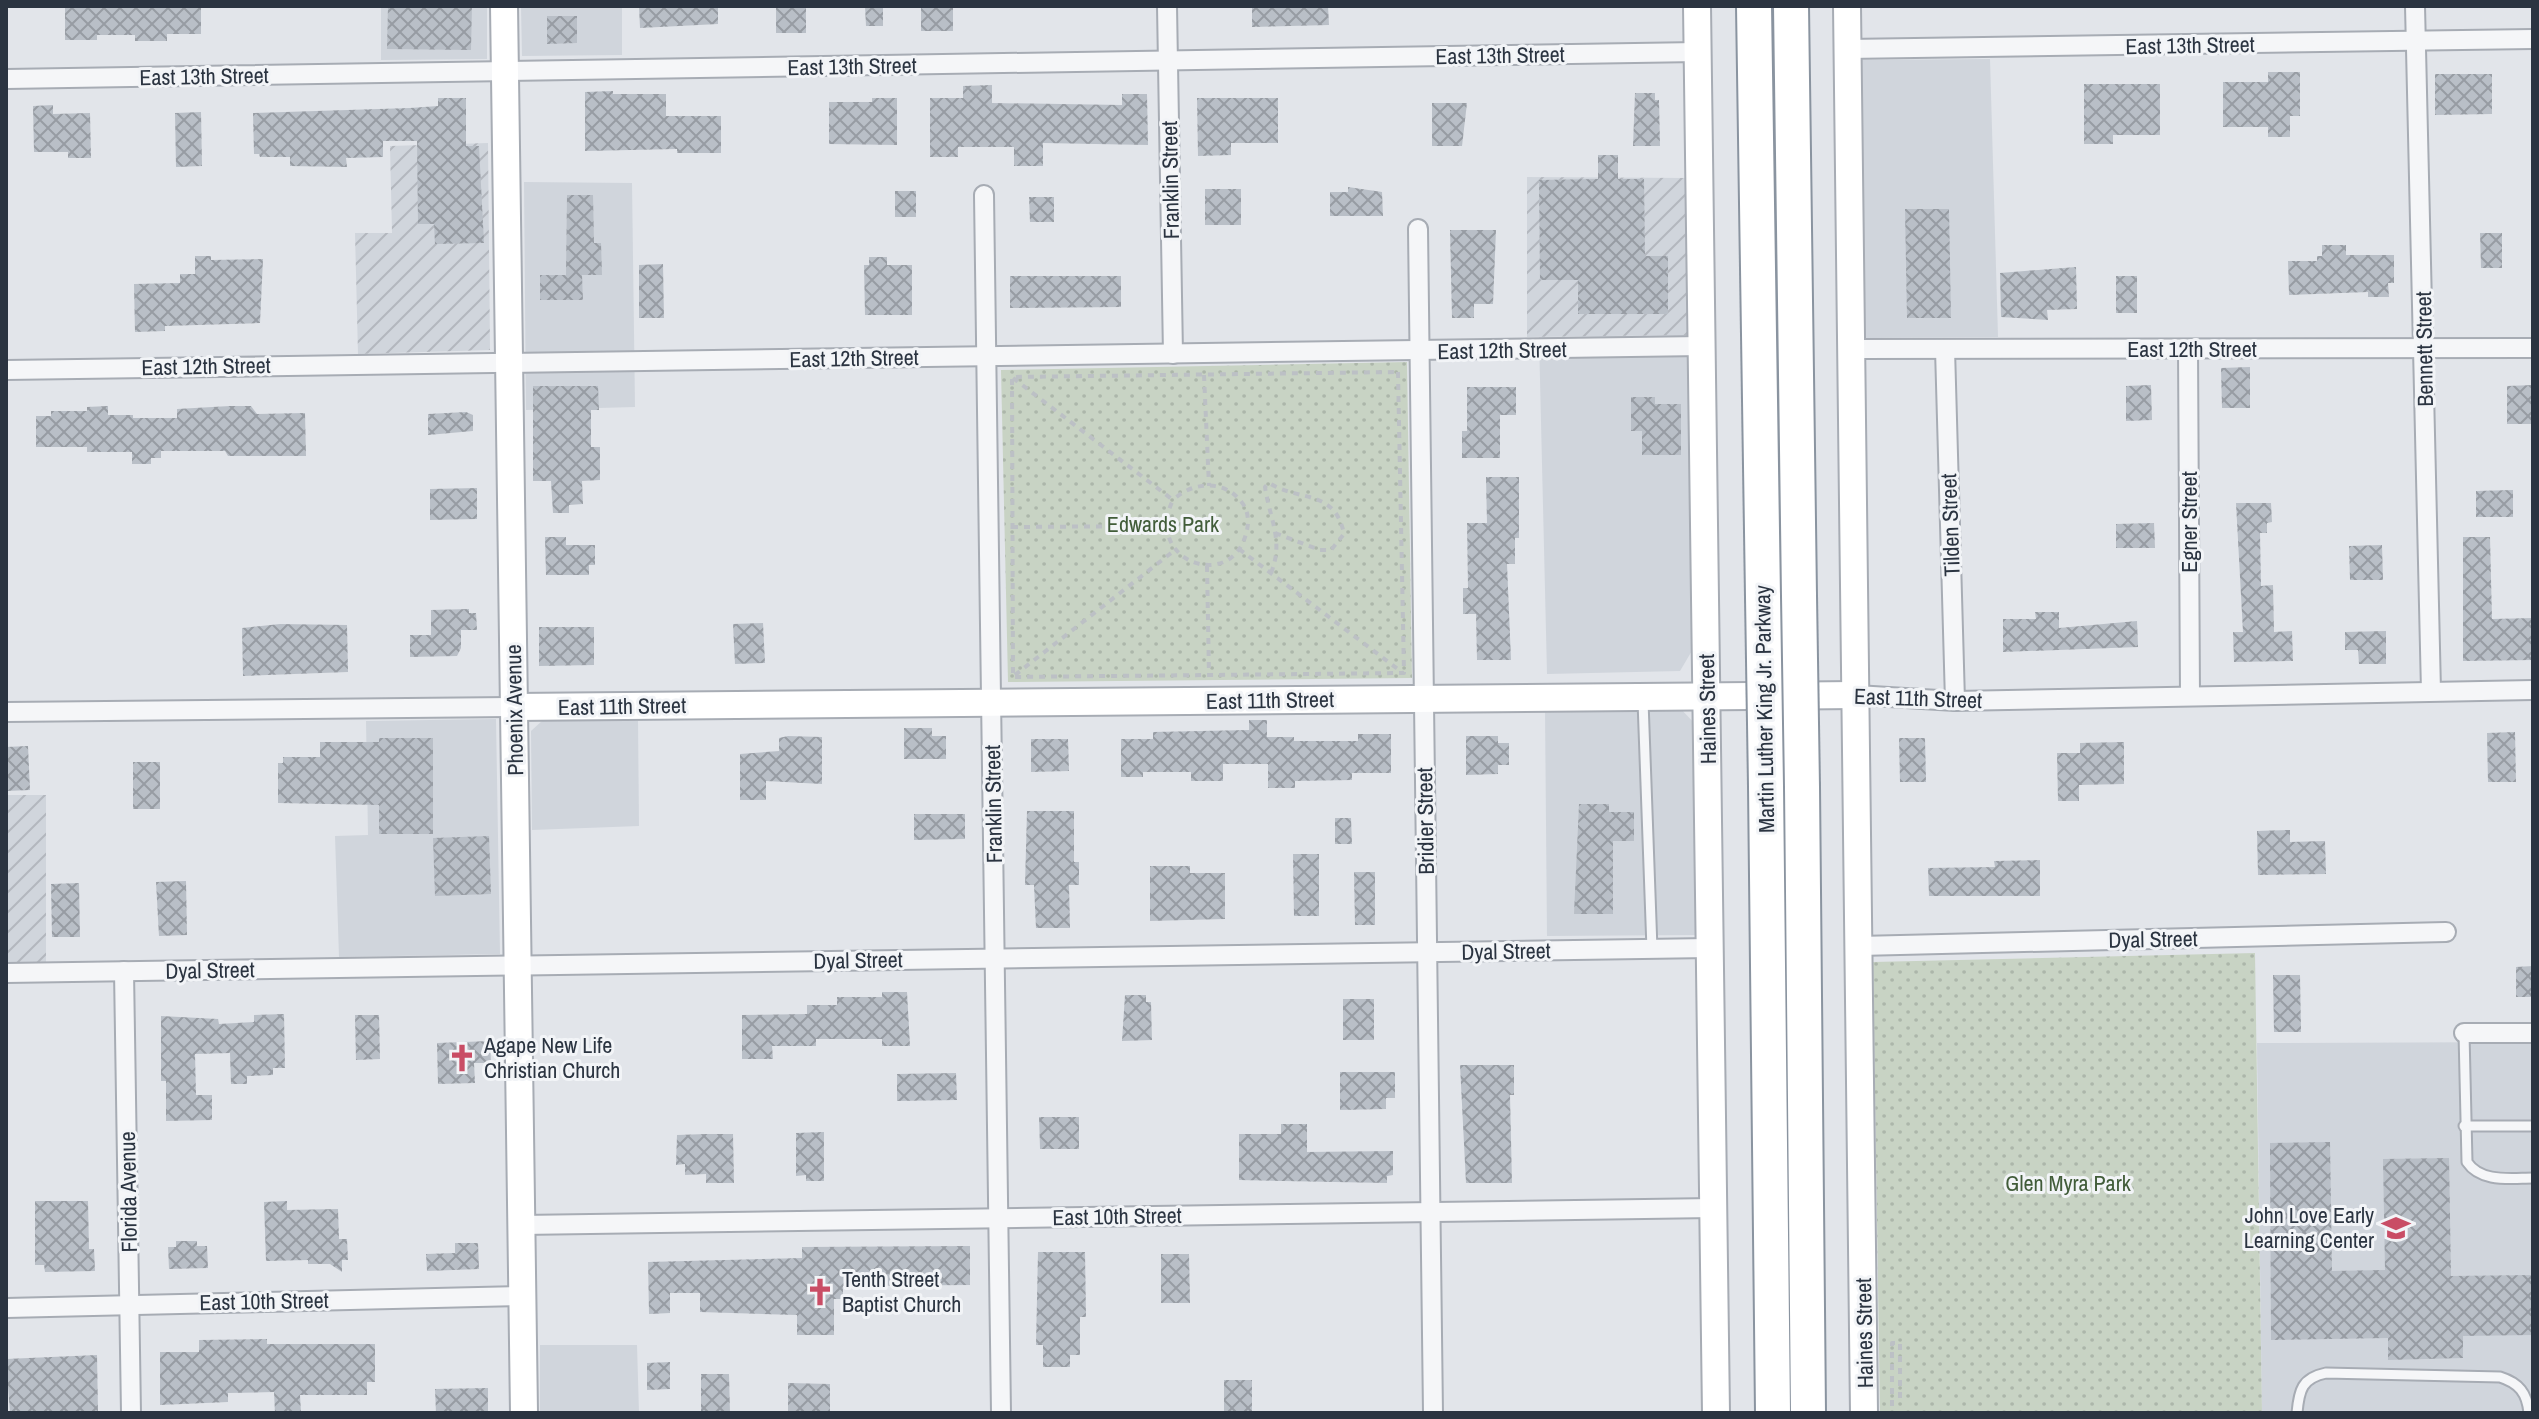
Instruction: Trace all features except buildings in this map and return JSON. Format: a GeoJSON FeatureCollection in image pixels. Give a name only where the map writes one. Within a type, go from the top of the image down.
{"type":"FeatureCollection","features":[{"type":"Feature","properties":{"kind":"highway","name":"Martin Luther King Jr. Parkway"},"geometry":{"type":"LineString","coordinates":[[1754,6],[1773,1413]]}},
{"type":"Feature","properties":{"kind":"highway","name":"Martin Luther King Jr. Parkway"},"geometry":{"type":"LineString","coordinates":[[1791,6],[1811,1413]]}},
{"type":"Feature","properties":{"kind":"street","name":"Phoenix Avenue"},"geometry":{"type":"LineString","coordinates":[[504,6],[524,1413]]}},
{"type":"Feature","properties":{"kind":"street","name":"Franklin Street"},"geometry":{"type":"LineString","coordinates":[[1167,6],[1173,354]]}},
{"type":"Feature","properties":{"kind":"street","name":"Haines Street"},"geometry":{"type":"LineString","coordinates":[[1697,6],[1716,1413]]}},
{"type":"Feature","properties":{"kind":"street","name":"Haines Street"},"geometry":{"type":"LineString","coordinates":[[1847,6],[1864,1413]]}},
{"type":"Feature","properties":{"kind":"street","name":"Bennett Street"},"geometry":{"type":"LineString","coordinates":[[2415,6],[2431,691]]}},
{"type":"Feature","properties":{"kind":"street","name":"East 13th Street"},"geometry":{"type":"LineString","coordinates":[[1847,49],[2533,39]]}},
{"type":"Feature","properties":{"kind":"street","name":"East 13th Street"},"geometry":{"type":"LineString","coordinates":[[6,79],[1698,52]]}},
{"type":"Feature","properties":{"kind":"street","name":"Franklin Street"},"geometry":{"type":"LineString","coordinates":[[984,195],[1001,1413]]}},
{"type":"Feature","properties":{"kind":"street","name":"Bridier Street"},"geometry":{"type":"LineString","coordinates":[[1418,229],[1433,1413]]}},
{"type":"Feature","properties":{"kind":"street","name":"East 12th Street"},"geometry":{"type":"LineString","coordinates":[[6,370],[1702,346]]}},
{"type":"Feature","properties":{"kind":"street","name":"East 12th Street"},"geometry":{"type":"LineString","coordinates":[[1851,349],[2533,348]]}},
{"type":"Feature","properties":{"kind":"street","name":"Tilden Street"},"geometry":{"type":"LineString","coordinates":[[1945,349],[1955,701]]}},
{"type":"Feature","properties":{"kind":"street","name":"Egner Street"},"geometry":{"type":"LineString","coordinates":[[2188,349],[2190,696]]}},
{"type":"Feature","properties":{"kind":"street","name":"East 11th Street"},"geometry":{"type":"LineString","coordinates":[[6,712],[1856,695],[1955,701],[2533,690]]}},
{"type":"Feature","properties":{"kind":"street","name":"Dyal Street"},"geometry":{"type":"LineString","coordinates":[[1859,946],[2446,932]]}},
{"type":"Feature","properties":{"kind":"street","name":"Dyal Street"},"geometry":{"type":"LineString","coordinates":[[6,973],[1710,948]]}},
{"type":"Feature","properties":{"kind":"street","name":"Florida Avenue"},"geometry":{"type":"LineString","coordinates":[[124,971],[131,1413]]}},
{"type":"Feature","properties":{"kind":"street"},"geometry":{"type":"LineString","coordinates":[[2464,1033],[2533,1033]]}},
{"type":"Feature","properties":{"kind":"street","name":"East 10th Street"},"geometry":{"type":"LineString","coordinates":[[521,1225],[1713,1208]]}},
{"type":"Feature","properties":{"kind":"street","name":"East 10th Street"},"geometry":{"type":"LineString","coordinates":[[6,1308],[522,1296]]}},
{"type":"Feature","properties":{"kind":"lane"},"geometry":{"type":"LineString","coordinates":[[1643,698],[1652,949]]}},
{"type":"Feature","properties":{"kind":"lane"},"geometry":{"type":"LineString","coordinates":[[2464,1033],[2464,1151],[2473,1170],[2487,1177],[2533,1178]]}},
{"type":"Feature","properties":{"kind":"lane"},"geometry":{"type":"LineString","coordinates":[[2464,1126],[2533,1126]]}},
{"type":"Feature","properties":{"kind":"lane"},"geometry":{"type":"LineString","coordinates":[[2297,1413],[2298,1392],[2313,1376],[2326,1373],[2500,1377],[2516,1382],[2524,1394],[2529,1413]]}},
{"type":"Feature","properties":{"kind":"path"},"geometry":{"type":"LineString","coordinates":[[1001,370],[1173,500]]}},
{"type":"Feature","properties":{"kind":"path"},"geometry":{"type":"LineString","coordinates":[[1012,377],[1398,372],[1404,673]]}},
{"type":"Feature","properties":{"kind":"path"},"geometry":{"type":"LineString","coordinates":[[1204,375],[1209,486]]}},
{"type":"Feature","properties":{"kind":"path"},"geometry":{"type":"LineString","coordinates":[[1012,377],[1013,677]]}},
{"type":"Feature","properties":{"kind":"path"},"geometry":{"type":"LineString","coordinates":[[1271,573],[1279,547],[1275,533],[1265,487],[1269,483],[1323,502],[1341,519],[1344,534],[1331,550],[1320,550],[1275,533]]}},
{"type":"Feature","properties":{"kind":"path"},"geometry":{"type":"LineString","coordinates":[[1209,486],[1229,491],[1246,509],[1246,538],[1239,549],[1223,562],[1207,566],[1198,565],[1175,550],[1167,526],[1173,500],[1186,489],[1209,486]]}},
{"type":"Feature","properties":{"kind":"path"},"geometry":{"type":"LineString","coordinates":[[1012,527],[1167,526]]}},
{"type":"Feature","properties":{"kind":"path"},"geometry":{"type":"LineString","coordinates":[[1239,549],[1404,673]]}},
{"type":"Feature","properties":{"kind":"path"},"geometry":{"type":"LineString","coordinates":[[1013,677],[1175,550]]}},
{"type":"Feature","properties":{"kind":"path"},"geometry":{"type":"LineString","coordinates":[[1207,566],[1209,675]]}},
{"type":"Feature","properties":{"kind":"path"},"geometry":{"type":"LineString","coordinates":[[1013,677],[1404,673]]}},
{"type":"Feature","properties":{"kind":"path"},"geometry":{"type":"LineString","coordinates":[[1892,1406],[1892,1343],[1900,1343],[1900,1404]]}},
{"type":"Feature","properties":{"kind":"shaded area"},"geometry":{"type":"Polygon","coordinates":[[[381,6],[487,6],[487,59],[381,60],[381,6]]]}},
{"type":"Feature","properties":{"kind":"shaded area"},"geometry":{"type":"Polygon","coordinates":[[[521,6],[622,6],[622,55],[522,56],[521,6]]]}},
{"type":"Feature","properties":{"kind":"shaded area"},"geometry":{"type":"Polygon","coordinates":[[[1990,59],[1998,337],[1863,338],[1859,60],[1990,59]]]}},
{"type":"Feature","properties":{"kind":"shaded area"},"geometry":{"type":"Polygon","coordinates":[[[488,143],[490,350],[358,354],[355,233],[392,233],[390,146],[488,143]]]}},
{"type":"Feature","properties":{"kind":"shaded area"},"geometry":{"type":"Polygon","coordinates":[[[1527,177],[1688,178],[1690,335],[1527,337],[1527,177]]]}},
{"type":"Feature","properties":{"kind":"shaded area"},"geometry":{"type":"Polygon","coordinates":[[[524,182],[632,183],[635,407],[526,410],[524,182]]]}},
{"type":"Feature","properties":{"kind":"shaded area"},"geometry":{"type":"Polygon","coordinates":[[[1690,335],[1693,649],[1680,671],[1547,674],[1539,337],[1690,335]]]}},
{"type":"Feature","properties":{"kind":"shaded area"},"geometry":{"type":"Polygon","coordinates":[[[1679,707],[1695,724],[1698,935],[1547,936],[1545,709],[1679,707]]]}},
{"type":"Feature","properties":{"kind":"shaded area"},"geometry":{"type":"Polygon","coordinates":[[[496,719],[500,954],[339,957],[335,836],[368,835],[366,721],[496,719]]]}},
{"type":"Feature","properties":{"kind":"shaded area"},"geometry":{"type":"Polygon","coordinates":[[[542,721],[638,721],[639,826],[532,830],[531,731],[542,721]]]}},
{"type":"Feature","properties":{"kind":"shaded area"},"geometry":{"type":"Polygon","coordinates":[[[6,795],[46,795],[46,962],[6,963],[6,795]]]}},
{"type":"Feature","properties":{"kind":"shaded area","name":"John Love Early Learning Center"},"geometry":{"type":"Polygon","coordinates":[[[2533,1042],[2533,1413],[2262,1413],[2257,1043],[2533,1042]]]}},
{"type":"Feature","properties":{"kind":"shaded area"},"geometry":{"type":"Polygon","coordinates":[[[540,1345],[637,1345],[639,1413],[540,1413],[540,1345]]]}},
{"type":"Feature","properties":{"kind":"green space","name":"Edwards Park"},"geometry":{"type":"Polygon","coordinates":[[[1407,362],[1412,678],[1008,682],[1001,370],[1407,362]]]}},
{"type":"Feature","properties":{"kind":"green space","name":"Glen Myra Park"},"geometry":{"type":"Polygon","coordinates":[[[2255,953],[2262,1413],[1880,1413],[1873,962],[2255,953]]]}},
{"type":"Feature","properties":{"kind":"place","name":"Agape New Life Christian Church"},"geometry":{"type":"Point","coordinates":[462,1058]}},
{"type":"Feature","properties":{"kind":"place","name":"John Love Early Learning Center"},"geometry":{"type":"Point","coordinates":[2396,1228]}},
{"type":"Feature","properties":{"kind":"place","name":"Tenth Street Baptist Church"},"geometry":{"type":"Point","coordinates":[820,1292]}}]}
